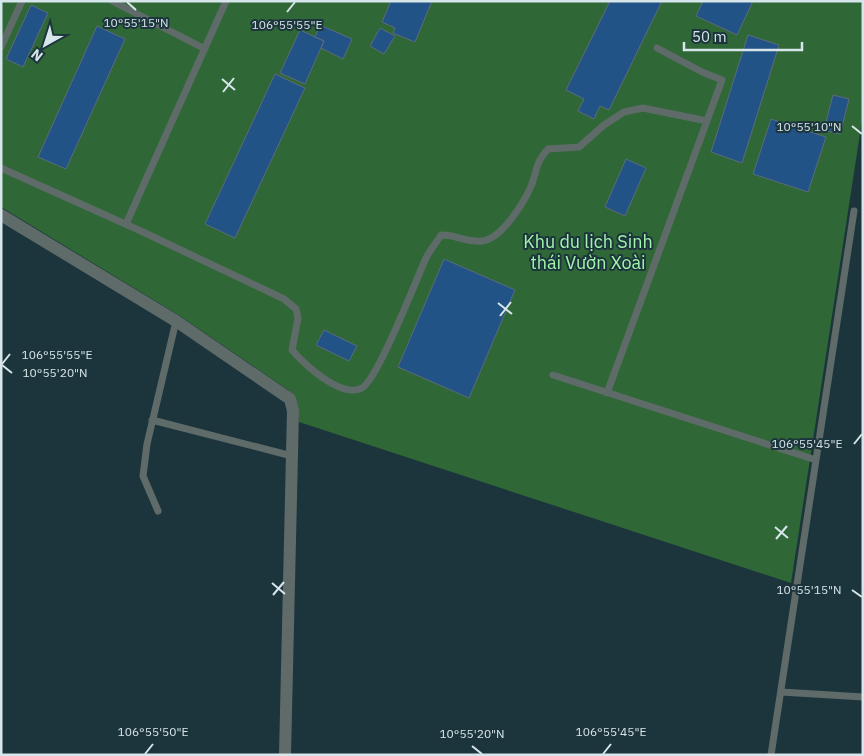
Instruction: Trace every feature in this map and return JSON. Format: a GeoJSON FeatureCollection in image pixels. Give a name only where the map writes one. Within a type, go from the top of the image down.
{"type":"FeatureCollection","features":[{"type":"Feature","properties":{"kind":"street"},"geometry":{"type":"LineString","coordinates":[[1,215],[176,321],[290,399],[293,411],[286,755]]}},
{"type":"Feature","properties":{"kind":"lane"},"geometry":{"type":"LineString","coordinates":[[1,47],[22,1]]}},
{"type":"Feature","properties":{"kind":"lane"},"geometry":{"type":"LineString","coordinates":[[112,1],[205,49]]}},
{"type":"Feature","properties":{"kind":"lane"},"geometry":{"type":"LineString","coordinates":[[126,224],[226,1]]}},
{"type":"Feature","properties":{"kind":"lane"},"geometry":{"type":"LineString","coordinates":[[607,393],[722,80],[702,72],[656,48]]}},
{"type":"Feature","properties":{"kind":"lane"},"geometry":{"type":"LineString","coordinates":[[1,168],[126,224],[284,300],[296,309],[298,318],[292,350],[303,363],[341,389],[360,389],[370,382],[374,375],[428,255],[441,235],[450,234],[468,241],[484,241],[505,227],[531,185],[538,160],[548,149],[579,147],[604,125],[624,112],[642,108],[707,121]]}},
{"type":"Feature","properties":{"kind":"lane"},"geometry":{"type":"LineString","coordinates":[[771,755],[854,211]]}},
{"type":"Feature","properties":{"kind":"lane"},"geometry":{"type":"LineString","coordinates":[[158,511],[143,476],[152,420],[176,321]]}},
{"type":"Feature","properties":{"kind":"lane"},"geometry":{"type":"LineString","coordinates":[[553,375],[816,460]]}},
{"type":"Feature","properties":{"kind":"lane"},"geometry":{"type":"LineString","coordinates":[[152,420],[292,456]]}},
{"type":"Feature","properties":{"kind":"lane"},"geometry":{"type":"LineString","coordinates":[[781,692],[863,697]]}},
{"type":"Feature","properties":{"kind":"green space","name":"Khu du lịch Sinh thái Vườn Xoài"},"geometry":{"type":"Polygon","coordinates":[[[1,1],[863,1],[863,114],[791,583],[299,422],[296,400],[288,390],[180,316],[1,207],[1,1]]]}},
{"type":"Feature","properties":{"kind":"building"},"geometry":{"type":"Polygon","coordinates":[[[391,1],[432,1],[415,42],[393,33],[395,28],[382,22],[391,1]]]}},
{"type":"Feature","properties":{"kind":"building"},"geometry":{"type":"Polygon","coordinates":[[[610,1],[662,1],[609,110],[600,106],[594,119],[578,111],[584,99],[566,90],[610,1]]]}},
{"type":"Feature","properties":{"kind":"building"},"geometry":{"type":"Polygon","coordinates":[[[703,1],[753,1],[737,35],[696,16],[703,1]]]}},
{"type":"Feature","properties":{"kind":"building"},"geometry":{"type":"Polygon","coordinates":[[[31,5],[48,13],[23,67],[6,59],[31,5]]]}},
{"type":"Feature","properties":{"kind":"building"},"geometry":{"type":"Polygon","coordinates":[[[320,25],[352,39],[343,59],[321,48],[324,41],[315,37],[320,25]]]}},
{"type":"Feature","properties":{"kind":"building"},"geometry":{"type":"Polygon","coordinates":[[[97,26],[125,39],[66,169],[38,157],[97,26]]]}},
{"type":"Feature","properties":{"kind":"building"},"geometry":{"type":"Polygon","coordinates":[[[380,28],[395,36],[384,54],[370,46],[380,28]]]}},
{"type":"Feature","properties":{"kind":"building"},"geometry":{"type":"Polygon","coordinates":[[[300,30],[324,41],[305,84],[280,73],[300,30]]]}},
{"type":"Feature","properties":{"kind":"building"},"geometry":{"type":"Polygon","coordinates":[[[748,35],[779,45],[742,163],[711,152],[748,35]]]}},
{"type":"Feature","properties":{"kind":"building"},"geometry":{"type":"Polygon","coordinates":[[[275,74],[305,88],[235,238],[205,224],[275,74]]]}},
{"type":"Feature","properties":{"kind":"building"},"geometry":{"type":"Polygon","coordinates":[[[833,95],[849,99],[840,134],[824,130],[833,95]]]}},
{"type":"Feature","properties":{"kind":"building"},"geometry":{"type":"Polygon","coordinates":[[[771,119],[826,137],[808,192],[753,174],[771,119]]]}},
{"type":"Feature","properties":{"kind":"building"},"geometry":{"type":"Polygon","coordinates":[[[626,159],[646,168],[625,216],[605,207],[626,159]]]}},
{"type":"Feature","properties":{"kind":"building"},"geometry":{"type":"Polygon","coordinates":[[[444,259],[515,290],[469,398],[398,367],[444,259]]]}},
{"type":"Feature","properties":{"kind":"building"},"geometry":{"type":"Polygon","coordinates":[[[324,330],[357,346],[349,361],[316,345],[324,330]]]}}]}
